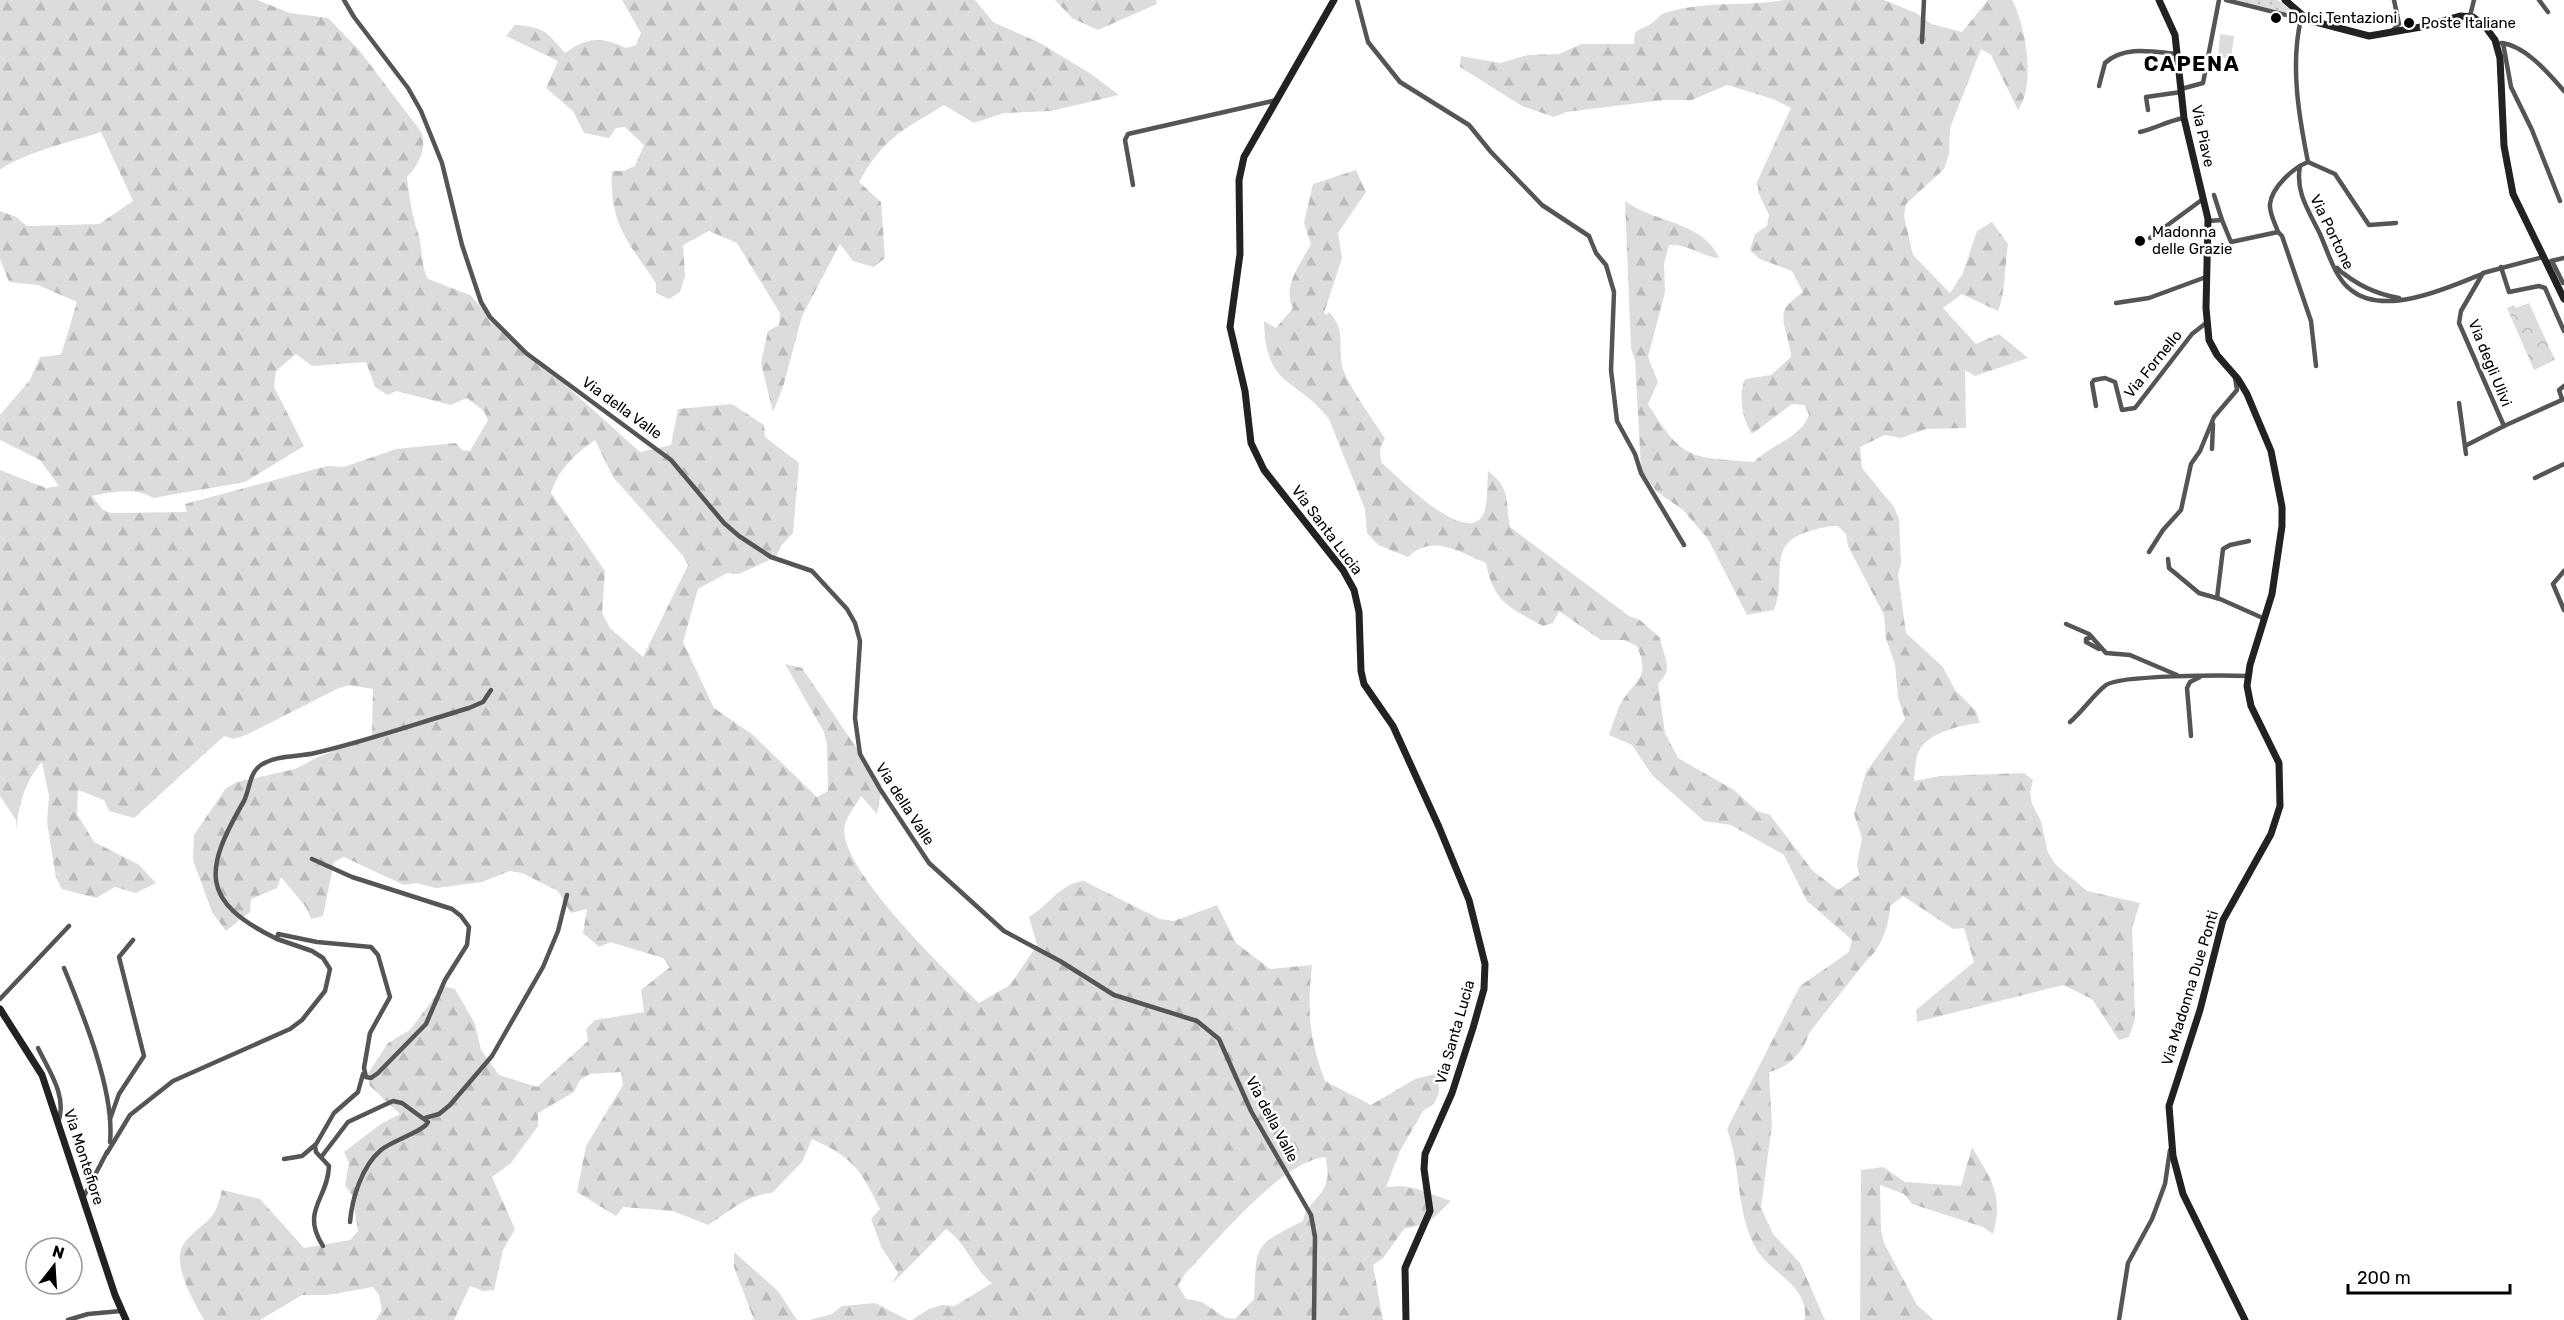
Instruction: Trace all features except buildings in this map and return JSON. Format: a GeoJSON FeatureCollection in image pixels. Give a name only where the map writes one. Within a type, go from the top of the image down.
{"type":"FeatureCollection","features":[{"type":"Feature","properties":{"kind":"main road","name":"Via Santa Lucia"},"geometry":{"type":"LineString","coordinates":[[1334,0],[1247,148],[1239,180],[1240,254],[1230,327],[1245,391],[1251,443],[1264,470],[1342,570],[1354,590],[1359,612],[1363,681],[1396,732],[1439,827],[1469,900],[1485,964],[1484,989],[1473,1028],[1452,1093],[1425,1154],[1424,1169],[1430,1212],[1405,1268],[1406,1320]]}},
{"type":"Feature","properties":{"kind":"main road","name":"Via Piave"},"geometry":{"type":"LineString","coordinates":[[2159,0],[2171,23],[2178,54],[2184,118],[2208,222]]}},
{"type":"Feature","properties":{"kind":"main road"},"geometry":{"type":"LineString","coordinates":[[2285,0],[2304,20],[2367,35],[2383,35],[2457,16],[2470,16],[2484,25],[2500,43],[2504,146],[2508,177],[2516,203],[2548,261],[2564,299]]}},
{"type":"Feature","properties":{"kind":"main road","name":"Via Madonna Due Ponti"},"geometry":{"type":"LineString","coordinates":[[2208,222],[2206,323],[2213,349],[2247,394],[2269,445],[2281,499],[2282,526],[2274,581],[2248,676],[2251,706],[2279,763],[2280,806],[2271,834],[2231,904],[2218,933],[2197,1019],[2171,1096],[2171,1138],[2178,1179],[2186,1201],[2245,1320]]}},
{"type":"Feature","properties":{"kind":"main road","name":"Via Montefiore"},"geometry":{"type":"LineString","coordinates":[[0,1009],[39,1069],[126,1320]]}},
{"type":"Feature","properties":{"kind":"street","name":"Via della Valle"},"geometry":{"type":"LineString","coordinates":[[344,0],[408,88],[421,111],[441,164],[473,278],[490,317],[526,353],[674,463],[710,507],[739,536],[767,555],[812,571],[847,609],[855,623],[860,640],[855,718],[861,754],[869,772],[929,863],[1000,928],[1018,939],[1060,961],[1114,995],[1197,1021],[1215,1034],[1254,1117],[1311,1215],[1315,1237],[1314,1320]]}},
{"type":"Feature","properties":{"kind":"street"},"geometry":{"type":"LineString","coordinates":[[1357,0],[1368,42],[1400,82],[1469,125],[1491,152],[1542,205],[1589,236],[1596,253],[1606,265],[1614,292],[1611,370],[1617,421],[1635,454],[1641,473],[1684,545]]}},
{"type":"Feature","properties":{"kind":"street"},"geometry":{"type":"LineString","coordinates":[[1922,42],[1924,0]]}},
{"type":"Feature","properties":{"kind":"street"},"geometry":{"type":"LineString","coordinates":[[2148,110],[2144,97],[2181,91],[2203,83],[2219,0]]}},
{"type":"Feature","properties":{"kind":"street"},"geometry":{"type":"LineString","coordinates":[[2226,0],[2304,20],[2297,74],[2299,111],[2308,162]]}},
{"type":"Feature","properties":{"kind":"street"},"geometry":{"type":"LineString","coordinates":[[2383,35],[2398,25],[2394,0]]}},
{"type":"Feature","properties":{"kind":"street"},"geometry":{"type":"LineString","coordinates":[[2470,16],[2474,0]]}},
{"type":"Feature","properties":{"kind":"street"},"geometry":{"type":"LineString","coordinates":[[2539,0],[2548,12]]}},
{"type":"Feature","properties":{"kind":"street"},"geometry":{"type":"LineString","coordinates":[[2560,201],[2532,130],[2511,87],[2500,43],[2514,46],[2528,56],[2564,91]]}},
{"type":"Feature","properties":{"kind":"street"},"geometry":{"type":"LineString","coordinates":[[2099,86],[2105,63],[2122,53],[2138,51],[2178,54]]}},
{"type":"Feature","properties":{"kind":"street"},"geometry":{"type":"LineString","coordinates":[[1133,185],[1125,139],[1128,134],[1277,100]]}},
{"type":"Feature","properties":{"kind":"street"},"geometry":{"type":"LineString","coordinates":[[2140,132],[2153,129],[2163,122],[2184,118]]}},
{"type":"Feature","properties":{"kind":"street"},"geometry":{"type":"LineString","coordinates":[[2316,366],[2311,321],[2287,246],[2278,232],[2270,210],[2271,199],[2280,184],[2308,162],[2334,173],[2369,225],[2396,223]]}},
{"type":"Feature","properties":{"kind":"street","name":"Via Portone"},"geometry":{"type":"LineString","coordinates":[[2300,166],[2300,192],[2342,281],[2365,299],[2390,301],[2434,292],[2483,273]]}},
{"type":"Feature","properties":{"kind":"street"},"geometry":{"type":"LineString","coordinates":[[2214,195],[2231,242],[2278,232]]}},
{"type":"Feature","properties":{"kind":"street"},"geometry":{"type":"LineString","coordinates":[[2150,238],[2203,199]]}},
{"type":"Feature","properties":{"kind":"street"},"geometry":{"type":"LineString","coordinates":[[2208,222],[2222,220]]}},
{"type":"Feature","properties":{"kind":"street"},"geometry":{"type":"LineString","coordinates":[[2483,273],[2500,267],[2564,258]]}},
{"type":"Feature","properties":{"kind":"street"},"geometry":{"type":"LineString","coordinates":[[2548,261],[2563,283]]}},
{"type":"Feature","properties":{"kind":"street"},"geometry":{"type":"LineString","coordinates":[[2335,266],[2356,283],[2382,295],[2402,299]]}},
{"type":"Feature","properties":{"kind":"street"},"geometry":{"type":"LineString","coordinates":[[2500,267],[2509,292],[2539,286],[2545,288],[2564,331]]}},
{"type":"Feature","properties":{"kind":"street","name":"Via degli Ulivi"},"geometry":{"type":"LineString","coordinates":[[2483,273],[2461,311],[2459,323],[2504,426],[2563,399]]}},
{"type":"Feature","properties":{"kind":"street"},"geometry":{"type":"LineString","coordinates":[[2116,303],[2149,298],[2206,277]]}},
{"type":"Feature","properties":{"kind":"street","name":"Via Fornello"},"geometry":{"type":"LineString","coordinates":[[2096,406],[2092,382],[2103,378],[2115,382],[2122,410],[2135,408],[2192,334],[2206,323]]}},
{"type":"Feature","properties":{"kind":"street"},"geometry":{"type":"LineString","coordinates":[[2149,552],[2164,528],[2181,510],[2190,467],[2200,451],[2214,417],[2237,390],[2234,374]]}},
{"type":"Feature","properties":{"kind":"street"},"geometry":{"type":"LineString","coordinates":[[2563,399],[2559,390],[2564,386]]}},
{"type":"Feature","properties":{"kind":"street"},"geometry":{"type":"LineString","coordinates":[[2459,403],[2466,454]]}},
{"type":"Feature","properties":{"kind":"street"},"geometry":{"type":"LineString","coordinates":[[2212,448],[2214,417]]}},
{"type":"Feature","properties":{"kind":"street"},"geometry":{"type":"LineString","coordinates":[[2465,446],[2504,426]]}},
{"type":"Feature","properties":{"kind":"street"},"geometry":{"type":"LineString","coordinates":[[2535,478],[2564,464]]}},
{"type":"Feature","properties":{"kind":"street"},"geometry":{"type":"LineString","coordinates":[[2217,598],[2223,549],[2230,545],[2249,542]]}},
{"type":"Feature","properties":{"kind":"street"},"geometry":{"type":"LineString","coordinates":[[2168,559],[2170,570],[2198,592],[2265,619]]}},
{"type":"Feature","properties":{"kind":"street"},"geometry":{"type":"LineString","coordinates":[[2564,571],[2553,585],[2564,610]]}},
{"type":"Feature","properties":{"kind":"street"},"geometry":{"type":"LineString","coordinates":[[2066,624],[2092,637],[2102,650],[2130,655],[2167,673],[2183,675]]}},
{"type":"Feature","properties":{"kind":"street"},"geometry":{"type":"LineString","coordinates":[[2070,722],[2109,683],[2183,675],[2248,676]]}},
{"type":"Feature","properties":{"kind":"street"},"geometry":{"type":"LineString","coordinates":[[2191,736],[2187,688],[2191,681],[2203,675]]}},
{"type":"Feature","properties":{"kind":"street"},"geometry":{"type":"LineString","coordinates":[[83,1198],[130,1115],[173,1081],[290,1029],[302,1020],[325,991],[331,978],[330,969],[323,958],[312,951],[277,939],[246,923],[221,898],[217,884],[218,851],[246,798],[256,769],[273,760],[316,753],[469,708],[483,702],[491,690]]}},
{"type":"Feature","properties":{"kind":"street"},"geometry":{"type":"LineString","coordinates":[[312,860],[352,877],[454,910],[465,920],[470,930],[467,945],[445,980],[422,1029],[376,1076],[366,1076],[364,1065]]}},
{"type":"Feature","properties":{"kind":"street"},"geometry":{"type":"LineString","coordinates":[[425,1118],[439,1114],[450,1105],[492,1056],[543,967],[560,925],[567,896]]}},
{"type":"Feature","properties":{"kind":"street"},"geometry":{"type":"LineString","coordinates":[[0,999],[69,926]]}},
{"type":"Feature","properties":{"kind":"street"},"geometry":{"type":"LineString","coordinates":[[277,939],[277,934],[283,934],[317,942],[368,946],[377,952],[390,997],[372,1028],[358,1092],[334,1113],[315,1145],[302,1156],[284,1159]]}},
{"type":"Feature","properties":{"kind":"street"},"geometry":{"type":"LineString","coordinates":[[110,1122],[119,1094],[144,1056],[119,957],[133,940]]}},
{"type":"Feature","properties":{"kind":"street"},"geometry":{"type":"LineString","coordinates":[[64,968],[97,1058],[110,1122],[111,1140],[107,1153]]}},
{"type":"Feature","properties":{"kind":"street"},"geometry":{"type":"LineString","coordinates":[[38,1048],[61,1100],[58,1123]]}},
{"type":"Feature","properties":{"kind":"street"},"geometry":{"type":"LineString","coordinates":[[322,1156],[348,1122],[391,1102],[402,1103],[428,1122],[427,1126],[395,1140],[374,1157],[354,1199],[350,1222]]}},
{"type":"Feature","properties":{"kind":"street"},"geometry":{"type":"LineString","coordinates":[[2119,1320],[2128,1263],[2148,1228],[2165,1184],[2171,1138]]}},
{"type":"Feature","properties":{"kind":"street"},"geometry":{"type":"LineString","coordinates":[[315,1145],[315,1150],[322,1156],[329,1169],[314,1210],[313,1222],[324,1246]]}},
{"type":"Feature","properties":{"kind":"street"},"geometry":{"type":"LineString","coordinates":[[68,1320],[88,1314],[121,1311]]}},
{"type":"Feature","properties":{"kind":"green space"},"geometry":{"type":"Polygon","coordinates":[[[0,0],[257,0],[290,13],[328,18],[359,50],[422,133],[423,145],[420,157],[407,177],[428,279],[470,295],[493,320],[640,452],[671,445],[678,409],[732,404],[764,425],[765,437],[799,463],[793,533],[781,546],[776,557],[739,574],[727,573],[698,589],[683,642],[714,708],[753,735],[817,797],[828,791],[827,744],[824,732],[785,664],[802,668],[882,785],[877,814],[861,796],[845,824],[846,842],[857,865],[874,891],[897,918],[979,1003],[1010,985],[1037,945],[1029,917],[1062,890],[1076,882],[1084,881],[1160,919],[1174,921],[1217,905],[1236,943],[1270,969],[1312,965],[1311,1024],[1325,1081],[1371,1105],[1415,1079],[1439,1073],[1439,1093],[1434,1104],[1423,1111],[1400,1151],[1386,1187],[1402,1186],[1417,1189],[1451,1201],[1428,1223],[1404,1229],[1383,1258],[1373,1265],[1383,1320],[912,1320],[929,1309],[942,1305],[955,1306],[992,1283],[981,1272],[960,1242],[946,1229],[892,1284],[898,1273],[881,1246],[871,1219],[880,1209],[867,1184],[847,1159],[812,1139],[802,1162],[772,1193],[746,1201],[708,1225],[673,1211],[623,1207],[616,1216],[577,1192],[586,1146],[623,1085],[621,1072],[590,1074],[580,1080],[574,1092],[538,1113],[538,1126],[511,1163],[492,1177],[515,1229],[503,1250],[494,1290],[483,1291],[470,1286],[454,1320],[376,1320],[382,1310],[379,1295],[373,1287],[327,1295],[302,1295],[260,1320],[204,1320],[181,1270],[181,1250],[192,1234],[212,1216],[222,1190],[260,1199],[304,1248],[350,1240],[358,1231],[352,1195],[345,1185],[349,1163],[344,1152],[381,1124],[400,1114],[370,1086],[367,1075],[388,1043],[410,1030],[443,986],[455,989],[475,1024],[481,1050],[499,1075],[537,1087],[588,1041],[586,1029],[595,1020],[644,1012],[641,990],[670,967],[663,958],[610,942],[599,947],[583,933],[587,909],[571,913],[558,891],[522,873],[510,871],[482,882],[436,888],[416,883],[404,885],[344,857],[334,862],[323,916],[311,919],[306,907],[281,877],[277,888],[251,899],[250,912],[226,931],[212,912],[193,860],[194,835],[226,788],[237,782],[295,769],[318,757],[372,736],[373,689],[349,685],[246,735],[234,739],[224,736],[134,818],[109,811],[104,800],[78,790],[77,814],[94,842],[138,864],[156,883],[136,893],[115,887],[96,898],[62,889],[56,878],[47,822],[49,796],[42,762],[31,777],[23,795],[18,815],[17,833],[16,820],[0,796],[0,470],[46,488],[59,486],[40,460],[0,440],[0,415],[30,380],[40,357],[61,355],[77,302],[38,285],[9,282],[0,259],[0,211],[16,217],[27,226],[99,224],[133,201],[101,132],[21,158],[0,170],[0,0]],[[296,354],[276,371],[274,387],[304,446],[245,482],[153,498],[131,491],[92,496],[102,509],[110,513],[187,512],[185,504],[327,466],[344,467],[396,449],[456,443],[462,450],[470,451],[488,420],[484,411],[467,398],[451,405],[396,391],[388,395],[375,387],[366,362],[312,366],[296,354]],[[595,440],[563,470],[551,493],[605,571],[602,613],[610,628],[643,657],[688,565],[684,557],[613,477],[595,440]],[[1326,1157],[1309,1162],[1290,1172],[1270,1187],[1185,1274],[1178,1285],[1186,1299],[1202,1302],[1226,1318],[1235,1319],[1254,1299],[1256,1267],[1261,1248],[1275,1236],[1303,1221],[1307,1210],[1325,1186],[1328,1174],[1326,1157]]]}},
{"type":"Feature","properties":{"kind":"green space"},"geometry":{"type":"Polygon","coordinates":[[[622,0],[975,0],[993,22],[1040,43],[1091,74],[1119,95],[1051,111],[1004,113],[974,123],[944,105],[895,136],[877,155],[859,182],[881,202],[885,258],[874,267],[853,261],[840,244],[802,316],[783,387],[773,412],[761,363],[768,331],[779,325],[780,313],[737,243],[709,231],[683,245],[685,276],[680,292],[669,299],[656,293],[656,283],[622,231],[617,218],[612,189],[612,171],[623,171],[635,166],[644,145],[625,127],[616,128],[609,138],[584,133],[573,111],[546,88],[558,61],[506,36],[515,25],[539,29],[565,53],[580,44],[594,40],[609,41],[626,48],[636,45],[641,33],[622,0]]]}},
{"type":"Feature","properties":{"kind":"green space"},"geometry":{"type":"Polygon","coordinates":[[[1055,0],[1156,0],[1157,4],[1098,30],[1072,18],[1055,0]]]}},
{"type":"Feature","properties":{"kind":"green space"},"geometry":{"type":"Polygon","coordinates":[[[1784,0],[1884,0],[1916,13],[1931,24],[1962,32],[1988,0],[2012,0],[2017,11],[2025,40],[2028,71],[2027,86],[2018,110],[1991,55],[1981,49],[1950,128],[1949,154],[1944,169],[1906,204],[1904,216],[1913,255],[1950,293],[1963,273],[1977,231],[1992,222],[2008,244],[1998,311],[1962,294],[1943,308],[1976,344],[1999,334],[2028,358],[1975,376],[1965,370],[1966,428],[1926,429],[1901,438],[1885,435],[1860,447],[1862,468],[1894,507],[1899,519],[1901,563],[1898,575],[1906,633],[1943,667],[1955,690],[1976,711],[1980,723],[1947,730],[1924,743],[1917,756],[1914,781],[1940,776],[2024,773],[2033,780],[2030,792],[2032,804],[2041,821],[2048,853],[2056,865],[2087,891],[2140,903],[2132,927],[2135,1019],[2129,1037],[2119,1040],[2092,999],[2063,985],[1917,1022],[1916,1010],[1974,962],[1964,928],[1953,929],[1903,896],[1890,906],[1886,928],[1872,956],[1809,1033],[1799,1053],[1783,1067],[1769,1072],[1772,1124],[1761,1208],[1773,1234],[1800,1263],[1825,1320],[1805,1320],[1801,1297],[1795,1288],[1757,1250],[1745,1221],[1735,1159],[1727,1129],[1800,986],[1849,952],[1852,940],[1807,901],[1784,855],[1731,825],[1704,821],[1652,775],[1632,745],[1609,735],[1621,703],[1642,673],[1641,657],[1637,646],[1624,640],[1601,640],[1559,611],[1553,623],[1543,626],[1505,603],[1489,577],[1486,563],[1456,550],[1437,545],[1427,546],[1408,557],[1378,545],[1367,533],[1365,509],[1329,419],[1317,405],[1277,371],[1270,359],[1264,321],[1276,328],[1293,308],[1290,300],[1291,284],[1311,244],[1304,223],[1313,184],[1356,170],[1366,192],[1338,233],[1342,258],[1324,313],[1327,315],[1329,312],[1338,326],[1341,361],[1346,376],[1385,438],[1380,449],[1381,462],[1432,506],[1448,517],[1463,522],[1476,522],[1484,513],[1488,471],[1496,478],[1506,496],[1510,527],[1629,616],[1640,620],[1660,638],[1667,667],[1666,673],[1658,684],[1665,733],[1678,758],[1734,790],[1757,811],[1770,815],[1813,871],[1838,890],[1859,875],[1857,864],[1862,838],[1854,814],[1866,772],[1905,719],[1898,697],[1895,664],[1886,639],[1884,615],[1848,546],[1846,534],[1838,526],[1810,531],[1787,544],[1780,562],[1778,597],[1774,610],[1747,615],[1708,539],[1683,510],[1656,491],[1641,469],[1635,360],[1631,348],[1625,201],[1650,214],[1691,230],[1712,246],[1719,258],[1677,245],[1669,245],[1664,264],[1665,292],[1648,357],[1658,382],[1648,404],[1670,436],[1680,446],[1702,456],[1754,462],[1768,450],[1792,436],[1805,423],[1809,415],[1805,405],[1792,404],[1752,434],[1742,407],[1745,379],[1771,375],[1791,357],[1783,320],[1784,314],[1788,304],[1803,292],[1792,271],[1760,259],[1750,250],[1755,234],[1767,226],[1769,215],[1759,194],[1757,182],[1791,108],[1773,99],[1727,85],[1692,100],[1664,100],[1566,112],[1554,117],[1522,106],[1460,67],[1461,56],[1500,63],[1528,55],[1559,54],[1581,44],[1634,44],[1635,33],[1651,24],[1662,14],[1707,5],[1784,0]]]}},
{"type":"Feature","properties":{"kind":"green space"},"geometry":{"type":"Polygon","coordinates":[[[2236,0],[2278,0],[2290,10],[2288,13],[2236,0]]]}},
{"type":"Feature","properties":{"kind":"green space"},"geometry":{"type":"Polygon","coordinates":[[[2220,34],[2234,36],[2231,59],[2218,57],[2220,34]]]}},
{"type":"Feature","properties":{"kind":"green space"},"geometry":{"type":"Polygon","coordinates":[[[2529,303],[2555,360],[2534,370],[2507,308],[2514,305],[2516,308],[2529,303]]]}},
{"type":"Feature","properties":{"kind":"green space"},"geometry":{"type":"Polygon","coordinates":[[[1972,1147],[1994,1188],[1997,1208],[1993,1234],[1983,1227],[1912,1204],[1904,1194],[1880,1185],[1881,1231],[1884,1243],[1917,1305],[1934,1320],[1860,1320],[1861,1170],[1883,1167],[1905,1182],[1961,1186],[1972,1147]]]}},
{"type":"Feature","properties":{"kind":"green space"},"geometry":{"type":"Polygon","coordinates":[[[734,1252],[778,1291],[797,1320],[754,1320],[734,1267],[734,1252]]]}},
{"type":"Feature","properties":{"kind":"green space"},"geometry":{"type":"Polygon","coordinates":[[[875,1303],[908,1320],[810,1320],[832,1314],[842,1306],[875,1303]]]}},
{"type":"Feature","properties":{"kind":"place","name":"Dolci Tentazioni"},"geometry":{"type":"Point","coordinates":[2276,18]}},
{"type":"Feature","properties":{"kind":"place","name":"Poste Italiane"},"geometry":{"type":"Point","coordinates":[2409,23]}},
{"type":"Feature","properties":{"kind":"place","name":"Madonna delle Grazie"},"geometry":{"type":"Point","coordinates":[2140,241]}},
{"type":"Feature","properties":{"kind":"district","name":"CAPENA"},"geometry":{"type":"Point","coordinates":[2192,63]}}]}
